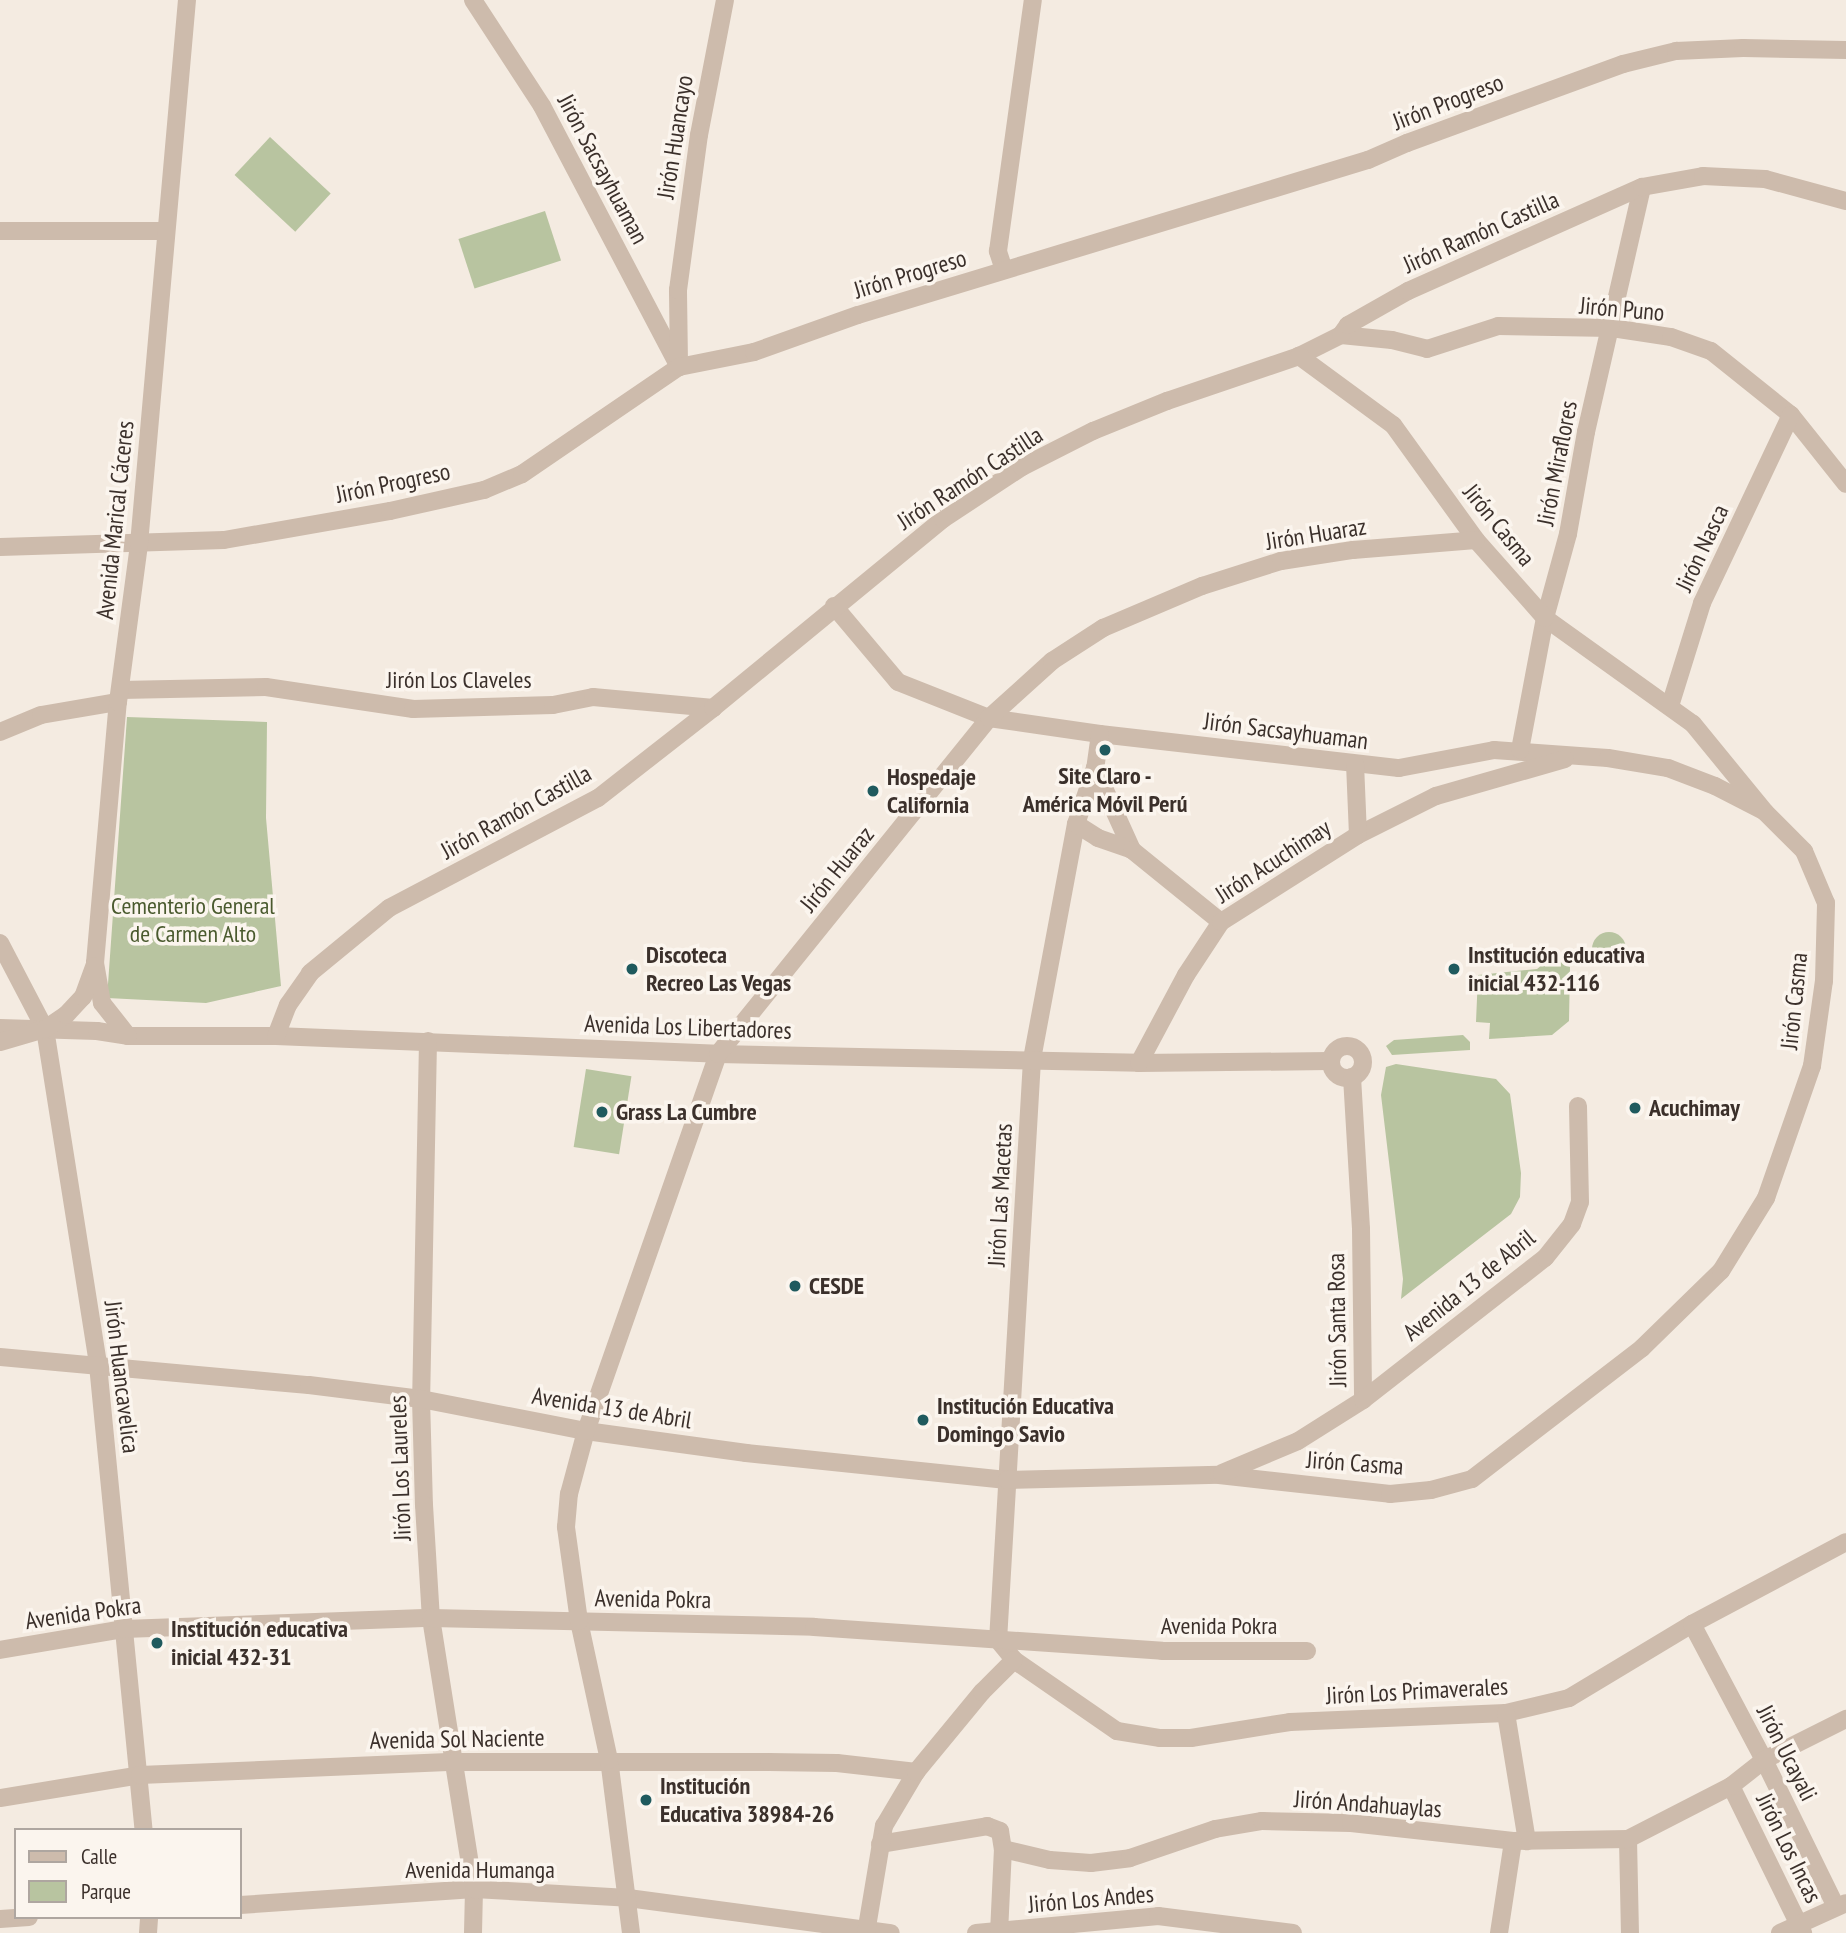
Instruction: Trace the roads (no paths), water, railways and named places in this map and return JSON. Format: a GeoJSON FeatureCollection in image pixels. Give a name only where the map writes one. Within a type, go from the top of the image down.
{"type":"FeatureCollection","features":[{"type":"Feature","properties":{"kind":"street","name":"Avenida Marical Cáceres"},"geometry":{"type":"LineString","coordinates":[[128,1036],[102,1003],[95,963],[120,696],[139,544],[187,0]]}},
{"type":"Feature","properties":{"kind":"street","name":"Jirón Sacsayhuaman"},"geometry":{"type":"LineString","coordinates":[[473,0],[542,106],[679,367]]}},
{"type":"Feature","properties":{"kind":"street","name":"Jirón Huancayo"},"geometry":{"type":"LineString","coordinates":[[679,367],[678,290],[699,135],[725,0]]}},
{"type":"Feature","properties":{"kind":"street"},"geometry":{"type":"LineString","coordinates":[[1004,270],[998,251],[1033,0]]}},
{"type":"Feature","properties":{"kind":"street","name":"Jirón Progreso"},"geometry":{"type":"LineString","coordinates":[[0,547],[224,540],[390,511],[484,489],[522,474],[679,367],[754,352],[858,315],[1368,160],[1406,143],[1623,64],[1676,51],[1744,48],[1846,50]]}},
{"type":"Feature","properties":{"kind":"street","name":"Jirón Ramón Castilla"},"geometry":{"type":"LineString","coordinates":[[276,1036],[288,1005],[310,973],[389,908],[598,798],[713,708],[943,519],[1022,467],[1130,416],[1299,356],[1341,335],[1348,325],[1408,291],[1642,187],[1703,176],[1765,179],[1846,201]]}},
{"type":"Feature","properties":{"kind":"street","name":"Jirón Miraflores"},"geometry":{"type":"LineString","coordinates":[[1520,750],[1545,618],[1568,534],[1586,432],[1612,328],[1642,187]]}},
{"type":"Feature","properties":{"kind":"street"},"geometry":{"type":"LineString","coordinates":[[0,231],[165,232]]}},
{"type":"Feature","properties":{"kind":"street","name":"Jirón Puno"},"geometry":{"type":"LineString","coordinates":[[1341,335],[1392,340],[1427,349],[1498,326],[1612,328],[1671,337],[1711,351],[1791,415],[1846,484]]}},
{"type":"Feature","properties":{"kind":"street","name":"Jirón Casma"},"geometry":{"type":"LineString","coordinates":[[1219,1475],[1390,1494],[1431,1490],[1472,1479],[1642,1348],[1721,1271],[1766,1198],[1812,1066],[1824,981],[1826,903],[1804,851],[1765,812],[1693,724],[1545,618],[1476,540],[1393,425],[1299,356]]}},
{"type":"Feature","properties":{"kind":"street","name":"Jirón Nasca"},"geometry":{"type":"LineString","coordinates":[[1670,706],[1702,603],[1791,415]]}},
{"type":"Feature","properties":{"kind":"street","name":"Jirón Huaraz"},"geometry":{"type":"LineString","coordinates":[[631,1933],[609,1760],[579,1622],[566,1527],[569,1494],[586,1432],[719,1054],[989,718],[1052,661],[1103,628],[1202,586],[1281,561],[1353,550],[1476,540]]}},
{"type":"Feature","properties":{"kind":"street","name":"Jirón Sacsayhuaman"},"geometry":{"type":"LineString","coordinates":[[834,606],[898,682],[989,718],[1100,734],[1399,768],[1494,750],[1608,758],[1668,768],[1715,786],[1765,812]]}},
{"type":"Feature","properties":{"kind":"street","name":"Jirón Los Claveles"},"geometry":{"type":"LineString","coordinates":[[120,696],[266,687],[413,709],[553,705],[593,697],[713,708]]}},
{"type":"Feature","properties":{"kind":"street"},"geometry":{"type":"LineString","coordinates":[[0,732],[41,715],[120,696]]}},
{"type":"Feature","properties":{"kind":"street","name":"Jirón Las Macetas"},"geometry":{"type":"LineString","coordinates":[[998,1640],[1032,1060],[1076,824],[1095,768],[1100,734]]}},
{"type":"Feature","properties":{"kind":"street"},"geometry":{"type":"LineString","coordinates":[[1359,835],[1437,796],[1572,757]]}},
{"type":"Feature","properties":{"kind":"street","name":"Jirón Acuchimay"},"geometry":{"type":"LineString","coordinates":[[1139,1063],[1186,975],[1222,922],[1359,835],[1355,764]]}},
{"type":"Feature","properties":{"kind":"street"},"geometry":{"type":"LineString","coordinates":[[1095,768],[1114,805],[1132,850]]}},
{"type":"Feature","properties":{"kind":"street"},"geometry":{"type":"LineString","coordinates":[[1076,824],[1098,838],[1132,850],[1222,922]]}},
{"type":"Feature","properties":{"kind":"street","name":"Jirón Huancavelica"},"geometry":{"type":"LineString","coordinates":[[0,943],[45,1029],[98,1365],[144,1828]]}},
{"type":"Feature","properties":{"kind":"street"},"geometry":{"type":"LineString","coordinates":[[45,1029],[66,1015],[83,997],[95,963]]}},
{"type":"Feature","properties":{"kind":"street","name":"Avenida Los Libertadores"},"geometry":{"type":"LineString","coordinates":[[0,1028],[128,1036],[276,1036],[719,1054],[1139,1063],[1331,1061]]}},
{"type":"Feature","properties":{"kind":"street","name":"Avenida Los Libertadores"},"geometry":{"type":"LineString","coordinates":[[0,1042],[45,1029]]}},
{"type":"Feature","properties":{"kind":"street","name":"Jirón Los Laureles"},"geometry":{"type":"LineString","coordinates":[[428,1041],[421,1399],[431,1618],[474,1889],[473,1933]]}},
{"type":"Feature","properties":{"kind":"street"},"geometry":{"type":"LineString","coordinates":[[1350,1045],[1361,1053],[1362,1068],[1352,1077],[1335,1073],[1331,1061],[1336,1049],[1350,1045]]}},
{"type":"Feature","properties":{"kind":"street","name":"Jirón Santa Rosa"},"geometry":{"type":"LineString","coordinates":[[1219,1475],[1298,1441],[1363,1400],[1361,1229],[1352,1077]]}},
{"type":"Feature","properties":{"kind":"street","name":"Avenida 13 de Abril"},"geometry":{"type":"LineString","coordinates":[[1363,1400],[1545,1258],[1560,1241],[1572,1224],[1580,1202],[1578,1105]]}},
{"type":"Feature","properties":{"kind":"street","name":"Avenida 13 de Abril"},"geometry":{"type":"LineString","coordinates":[[0,1357],[421,1399],[586,1432],[747,1453],[1007,1480],[1219,1475]]}},
{"type":"Feature","properties":{"kind":"street","name":"Jirón Los Primaverales"},"geometry":{"type":"LineString","coordinates":[[1014,1660],[1117,1731],[1160,1738],[1191,1738],[1290,1722],[1506,1713],[1569,1698],[1692,1624],[1846,1542]]}},
{"type":"Feature","properties":{"kind":"street","name":"Avenida Pokra"},"geometry":{"type":"LineString","coordinates":[[0,1650],[124,1629],[431,1618],[814,1627],[1162,1651],[1307,1651]]}},
{"type":"Feature","properties":{"kind":"street","name":"Jirón Ucayali"},"geometry":{"type":"LineString","coordinates":[[1692,1624],[1841,1904]]}},
{"type":"Feature","properties":{"kind":"street"},"geometry":{"type":"LineString","coordinates":[[866,1932],[884,1826],[916,1772],[982,1692],[1014,1660],[998,1640]]}},
{"type":"Feature","properties":{"kind":"street"},"geometry":{"type":"LineString","coordinates":[[1499,1933],[1520,1841],[1506,1713]]}},
{"type":"Feature","properties":{"kind":"street","name":"Jirón Andahuaylas"},"geometry":{"type":"LineString","coordinates":[[1003,1849],[1050,1860],[1091,1863],[1130,1857],[1215,1829],[1262,1821],[1351,1823],[1520,1841],[1628,1839],[1731,1786],[1764,1760],[1846,1719]]}},
{"type":"Feature","properties":{"kind":"street","name":"Avenida Sol Naciente"},"geometry":{"type":"LineString","coordinates":[[0,1798],[140,1775],[454,1762],[609,1760],[837,1763],[916,1772]]}},
{"type":"Feature","properties":{"kind":"street","name":"Jirón Los Incas"},"geometry":{"type":"LineString","coordinates":[[1731,1786],[1801,1929]]}},
{"type":"Feature","properties":{"kind":"street"},"geometry":{"type":"LineString","coordinates":[[880,1844],[987,1826],[1000,1831],[1003,1849],[999,1932]]}},
{"type":"Feature","properties":{"kind":"street"},"geometry":{"type":"LineString","coordinates":[[1628,1839],[1630,1933]]}},
{"type":"Feature","properties":{"kind":"street","name":"Avenida Humanga"},"geometry":{"type":"LineString","coordinates":[[242,1905],[474,1889],[628,1898],[720,1909],[768,1925]]}},
{"type":"Feature","properties":{"kind":"street"},"geometry":{"type":"LineString","coordinates":[[1780,1933],[1801,1929],[1841,1904]]}},
{"type":"Feature","properties":{"kind":"street","name":"Jirón Los Andes"},"geometry":{"type":"LineString","coordinates":[[976,1933],[1098,1928],[1158,1916],[1231,1929],[1293,1933]]}},
{"type":"Feature","properties":{"kind":"street"},"geometry":{"type":"LineString","coordinates":[[768,1925],[891,1933]]}},
{"type":"Feature","properties":{"kind":"place","name":"Site Claro - América Móvil Perú"},"geometry":{"type":"Point","coordinates":[1105,750]}},
{"type":"Feature","properties":{"kind":"place","name":"Hospedaje California"},"geometry":{"type":"Point","coordinates":[873,791]}},
{"type":"Feature","properties":{"kind":"place","name":"Discoteca Recreo Las Vegas"},"geometry":{"type":"Point","coordinates":[632,969]}},
{"type":"Feature","properties":{"kind":"place","name":"Institución educativa inicial 432-116"},"geometry":{"type":"Point","coordinates":[1454,969]}},
{"type":"Feature","properties":{"kind":"place","name":"Acuchimay"},"geometry":{"type":"Point","coordinates":[1635,1108]}},
{"type":"Feature","properties":{"kind":"place","name":"Grass La Cumbre"},"geometry":{"type":"Point","coordinates":[602,1112]}},
{"type":"Feature","properties":{"kind":"place","name":"CESDE"},"geometry":{"type":"Point","coordinates":[795,1286]}},
{"type":"Feature","properties":{"kind":"place","name":"Institución Educativa Domingo Savio"},"geometry":{"type":"Point","coordinates":[923,1420]}},
{"type":"Feature","properties":{"kind":"place","name":"Institución educativa inicial 432-31"},"geometry":{"type":"Point","coordinates":[157,1643]}},
{"type":"Feature","properties":{"kind":"place","name":"Institución Educativa 38984-26"},"geometry":{"type":"Point","coordinates":[646,1800]}},
{"type":"Feature","properties":{"kind":"park label","name":"Cementerio General de Carmen Alto"},"geometry":{"type":"Point","coordinates":[193,920]}}]}
